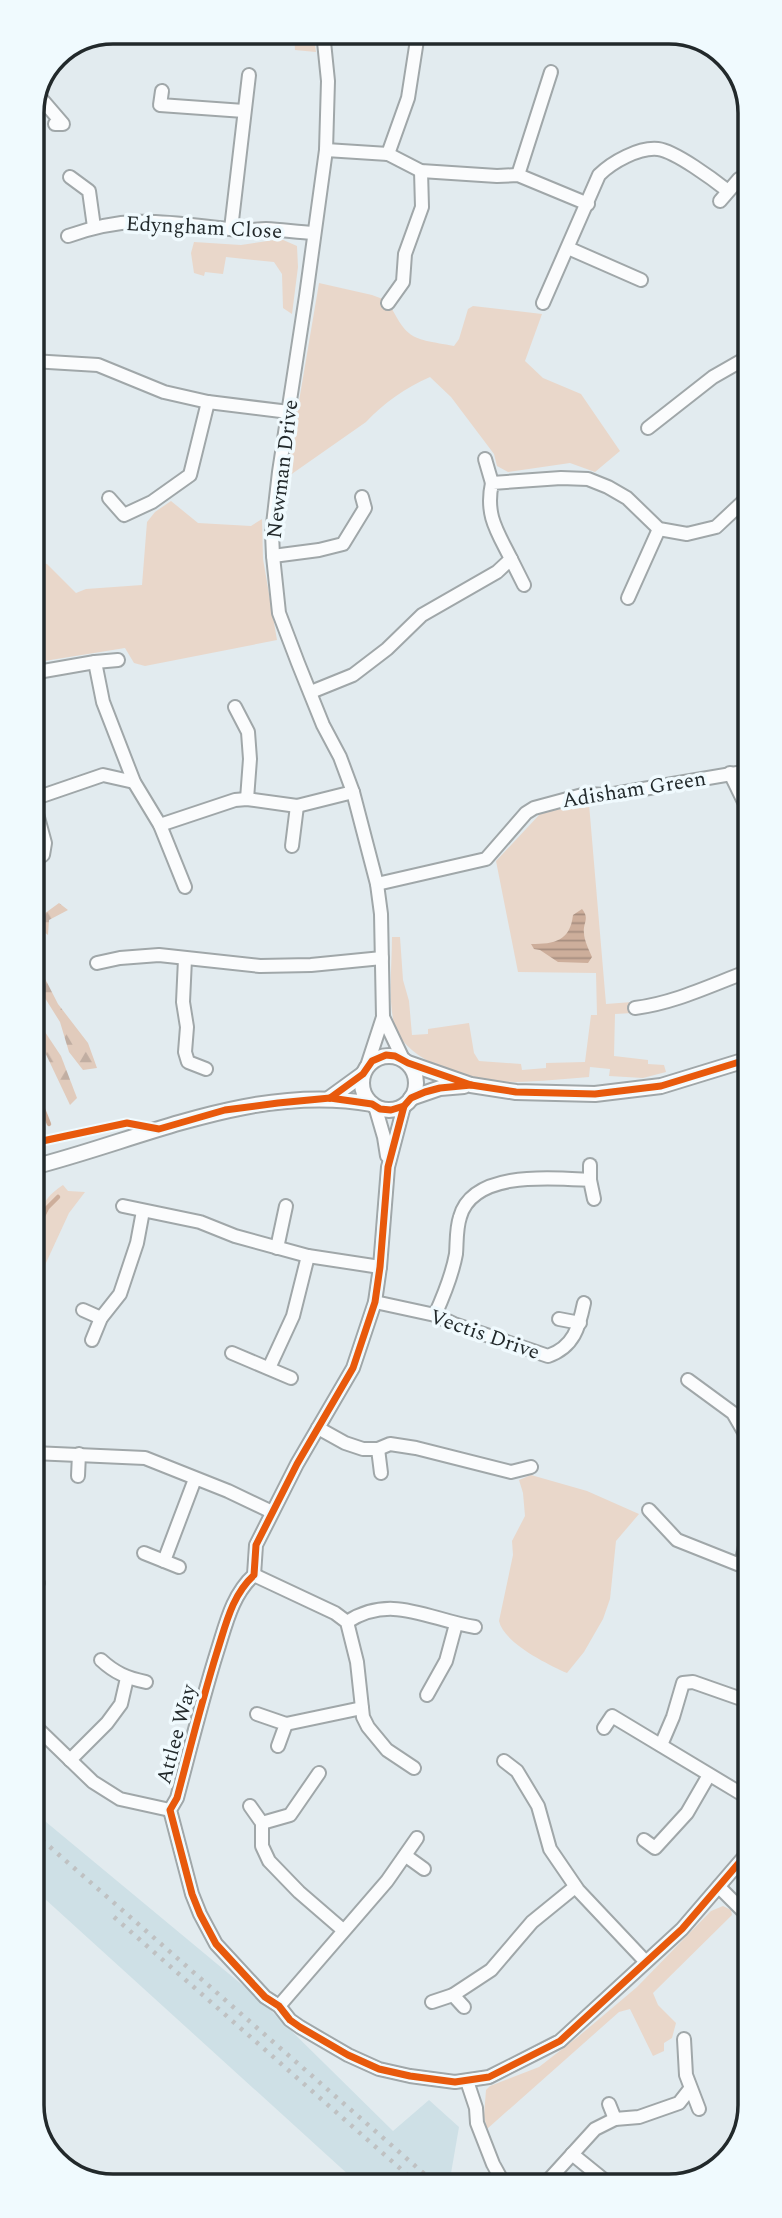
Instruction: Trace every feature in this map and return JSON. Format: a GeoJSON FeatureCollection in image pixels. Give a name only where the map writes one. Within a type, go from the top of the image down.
{"type":"FeatureCollection","features":[{"type":"Feature","properties":{"kind":"street","name":"Newman Drive"},"geometry":{"type":"LineString","coordinates":[[324,44],[328,81],[326,150],[272,533],[279,613],[353,792],[377,884],[381,914],[383,1017],[365,1070]]}},
{"type":"Feature","properties":{"kind":"street"},"geometry":{"type":"LineString","coordinates":[[388,154],[408,98],[417,44]]}},
{"type":"Feature","properties":{"kind":"street"},"geometry":{"type":"LineString","coordinates":[[518,175],[551,72]]}},
{"type":"Feature","properties":{"kind":"street"},"geometry":{"type":"LineString","coordinates":[[231,229],[249,75]]}},
{"type":"Feature","properties":{"kind":"street"},"geometry":{"type":"LineString","coordinates":[[162,91],[160,105],[244,111]]}},
{"type":"Feature","properties":{"kind":"street"},"geometry":{"type":"LineString","coordinates":[[45,103],[64,124],[55,124]]}},
{"type":"Feature","properties":{"kind":"street"},"geometry":{"type":"LineString","coordinates":[[543,303],[599,175],[610,165],[627,156],[658,149],[685,162],[724,196],[738,180]]}},
{"type":"Feature","properties":{"kind":"street"},"geometry":{"type":"LineString","coordinates":[[326,150],[388,154],[421,171],[518,175],[588,204]]}},
{"type":"Feature","properties":{"kind":"street"},"geometry":{"type":"LineString","coordinates":[[388,303],[407,281],[405,254],[422,207],[421,171]]}},
{"type":"Feature","properties":{"kind":"street"},"geometry":{"type":"LineString","coordinates":[[70,177],[89,191],[94,227]]}},
{"type":"Feature","properties":{"kind":"street","name":"Edyngham Close"},"geometry":{"type":"LineString","coordinates":[[68,236],[124,221],[163,220],[231,229],[314,233]]}},
{"type":"Feature","properties":{"kind":"street"},"geometry":{"type":"LineString","coordinates":[[568,248],[641,280]]}},
{"type":"Feature","properties":{"kind":"street"},"geometry":{"type":"LineString","coordinates":[[44,362],[98,365],[164,392],[208,402],[289,412]]}},
{"type":"Feature","properties":{"kind":"street"},"geometry":{"type":"LineString","coordinates":[[648,428],[713,377],[738,363]]}},
{"type":"Feature","properties":{"kind":"street"},"geometry":{"type":"LineString","coordinates":[[109,498],[124,515],[152,502],[190,475],[208,402]]}},
{"type":"Feature","properties":{"kind":"street"},"geometry":{"type":"LineString","coordinates":[[485,459],[492,483],[488,501],[492,519],[524,585]]}},
{"type":"Feature","properties":{"kind":"street"},"geometry":{"type":"LineString","coordinates":[[492,483],[561,478],[588,479],[608,486],[627,498],[659,529],[687,534],[716,527],[738,506]]}},
{"type":"Feature","properties":{"kind":"street"},"geometry":{"type":"LineString","coordinates":[[273,556],[319,551],[343,544],[365,508],[362,497]]}},
{"type":"Feature","properties":{"kind":"street"},"geometry":{"type":"LineString","coordinates":[[628,598],[659,529]]}},
{"type":"Feature","properties":{"kind":"street"},"geometry":{"type":"LineString","coordinates":[[311,692],[353,675],[387,649],[422,615],[497,572],[510,559]]}},
{"type":"Feature","properties":{"kind":"street"},"geometry":{"type":"LineString","coordinates":[[44,671],[118,660]]}},
{"type":"Feature","properties":{"kind":"street"},"geometry":{"type":"LineString","coordinates":[[95,662],[103,702],[134,782],[160,825],[185,887]]}},
{"type":"Feature","properties":{"kind":"street"},"geometry":{"type":"LineString","coordinates":[[235,707],[248,732],[250,759],[247,799]]}},
{"type":"Feature","properties":{"kind":"street","name":"Adisham Green"},"geometry":{"type":"LineString","coordinates":[[377,884],[486,859],[526,813],[555,801],[586,794],[608,795],[738,772]]}},
{"type":"Feature","properties":{"kind":"street"},"geometry":{"type":"LineString","coordinates":[[730,773],[738,789]]}},
{"type":"Feature","properties":{"kind":"street"},"geometry":{"type":"LineString","coordinates":[[44,795],[103,775],[134,782]]}},
{"type":"Feature","properties":{"kind":"street"},"geometry":{"type":"LineString","coordinates":[[160,825],[217,805],[247,799],[298,806],[353,792]]}},
{"type":"Feature","properties":{"kind":"street"},"geometry":{"type":"LineString","coordinates":[[292,846],[298,806]]}},
{"type":"Feature","properties":{"kind":"street"},"geometry":{"type":"LineString","coordinates":[[97,963],[159,955],[260,966],[311,965],[382,958]]}},
{"type":"Feature","properties":{"kind":"street"},"geometry":{"type":"LineString","coordinates":[[185,959],[185,1052],[188,1062],[206,1069]]}},
{"type":"Feature","properties":{"kind":"street"},"geometry":{"type":"LineString","coordinates":[[635,1008],[683,997],[738,975]]}},
{"type":"Feature","properties":{"kind":"street","name":"Newman Drive"},"geometry":{"type":"LineString","coordinates":[[383,1017],[406,1061]]}},
{"type":"Feature","properties":{"kind":"street"},"geometry":{"type":"LineString","coordinates":[[330,1098],[377,1058],[386,1055],[471,1085],[516,1092],[559,1094],[633,1091],[661,1086],[738,1062]]}},
{"type":"Feature","properties":{"kind":"street"},"geometry":{"type":"LineString","coordinates":[[406,1061],[416,1081],[388,1167],[375,1302],[353,1368],[256,1545],[254,1575],[335,1613],[347,1622],[357,1661],[362,1717],[387,1750],[414,1768]]}},
{"type":"Feature","properties":{"kind":"street"},"geometry":{"type":"LineString","coordinates":[[365,1070],[363,1091],[373,1105],[384,1137],[388,1167]]}},
{"type":"Feature","properties":{"kind":"street"},"geometry":{"type":"LineString","coordinates":[[44,1164],[86,1154],[225,1110],[330,1098],[391,1110],[440,1088],[471,1085]]}},
{"type":"Feature","properties":{"kind":"street"},"geometry":{"type":"LineString","coordinates":[[590,1165],[594,1199]]}},
{"type":"Feature","properties":{"kind":"street"},"geometry":{"type":"LineString","coordinates":[[435,1315],[449,1282],[456,1255],[460,1217],[466,1203],[476,1193],[533,1177],[590,1180]]}},
{"type":"Feature","properties":{"kind":"street"},"geometry":{"type":"LineString","coordinates":[[123,1206],[200,1223],[235,1236],[308,1256],[380,1267]]}},
{"type":"Feature","properties":{"kind":"street"},"geometry":{"type":"LineString","coordinates":[[277,1248],[286,1206]]}},
{"type":"Feature","properties":{"kind":"street"},"geometry":{"type":"LineString","coordinates":[[92,1340],[101,1318],[120,1294],[137,1243],[143,1211]]}},
{"type":"Feature","properties":{"kind":"street"},"geometry":{"type":"LineString","coordinates":[[269,1368],[293,1316],[308,1256]]}},
{"type":"Feature","properties":{"kind":"street","name":"Vectis Drive"},"geometry":{"type":"LineString","coordinates":[[375,1302],[435,1315],[548,1356],[565,1347],[574,1338],[584,1303]]}},
{"type":"Feature","properties":{"kind":"street"},"geometry":{"type":"LineString","coordinates":[[83,1310],[101,1318]]}},
{"type":"Feature","properties":{"kind":"street","name":"Vectis Drive"},"geometry":{"type":"LineString","coordinates":[[559,1318],[580,1323]]}},
{"type":"Feature","properties":{"kind":"street"},"geometry":{"type":"LineString","coordinates":[[232,1353],[291,1378]]}},
{"type":"Feature","properties":{"kind":"street"},"geometry":{"type":"LineString","coordinates":[[688,1380],[733,1413],[738,1420]]}},
{"type":"Feature","properties":{"kind":"street"},"geometry":{"type":"LineString","coordinates":[[318,1428],[345,1443],[363,1449],[378,1449],[390,1444],[512,1472],[530,1467]]}},
{"type":"Feature","properties":{"kind":"street"},"geometry":{"type":"LineString","coordinates":[[378,1449],[381,1472]]}},
{"type":"Feature","properties":{"kind":"street"},"geometry":{"type":"LineString","coordinates":[[44,1453],[145,1458],[228,1491],[272,1512]]}},
{"type":"Feature","properties":{"kind":"street"},"geometry":{"type":"LineString","coordinates":[[78,1476],[79,1454]]}},
{"type":"Feature","properties":{"kind":"street"},"geometry":{"type":"LineString","coordinates":[[164,1561],[195,1479]]}},
{"type":"Feature","properties":{"kind":"street"},"geometry":{"type":"LineString","coordinates":[[649,1510],[677,1540],[738,1564]]}},
{"type":"Feature","properties":{"kind":"street"},"geometry":{"type":"LineString","coordinates":[[144,1553],[179,1567]]}},
{"type":"Feature","properties":{"kind":"street","name":"Attlee Way"},"geometry":{"type":"LineString","coordinates":[[254,1575],[244,1584],[233,1603],[177,1798],[170,1810],[192,1894],[216,1944],[257,1989],[300,2027],[348,2055],[379,2068],[410,2076],[455,2082],[489,2077],[560,2041],[682,1929],[738,1864]]}},
{"type":"Feature","properties":{"kind":"street"},"geometry":{"type":"LineString","coordinates":[[347,1622],[369,1612],[398,1608],[475,1627]]}},
{"type":"Feature","properties":{"kind":"street"},"geometry":{"type":"LineString","coordinates":[[427,1695],[446,1661],[456,1624]]}},
{"type":"Feature","properties":{"kind":"street"},"geometry":{"type":"LineString","coordinates":[[101,1660],[114,1672],[146,1682]]}},
{"type":"Feature","properties":{"kind":"street"},"geometry":{"type":"LineString","coordinates":[[70,1760],[107,1723],[121,1704],[127,1678]]}},
{"type":"Feature","properties":{"kind":"street"},"geometry":{"type":"LineString","coordinates":[[661,1745],[683,1683],[693,1682],[738,1698]]}},
{"type":"Feature","properties":{"kind":"street"},"geometry":{"type":"LineString","coordinates":[[257,1714],[286,1724],[362,1708]]}},
{"type":"Feature","properties":{"kind":"street"},"geometry":{"type":"LineString","coordinates":[[604,1728],[612,1716],[738,1792]]}},
{"type":"Feature","properties":{"kind":"street"},"geometry":{"type":"LineString","coordinates":[[278,1746],[286,1724]]}},
{"type":"Feature","properties":{"kind":"street"},"geometry":{"type":"LineString","coordinates":[[44,1735],[93,1782],[120,1798],[170,1810]]}},
{"type":"Feature","properties":{"kind":"street"},"geometry":{"type":"LineString","coordinates":[[504,1761],[517,1771],[538,1806],[550,1849],[575,1887],[645,1961]]}},
{"type":"Feature","properties":{"kind":"street"},"geometry":{"type":"LineString","coordinates":[[262,1823],[290,1815],[319,1773]]}},
{"type":"Feature","properties":{"kind":"street"},"geometry":{"type":"LineString","coordinates":[[644,1840],[655,1848],[687,1813],[709,1775]]}},
{"type":"Feature","properties":{"kind":"street"},"geometry":{"type":"LineString","coordinates":[[250,1806],[262,1823],[261,1846],[269,1861],[299,1892],[343,1930]]}},
{"type":"Feature","properties":{"kind":"street"},"geometry":{"type":"LineString","coordinates":[[279,2006],[406,1856],[417,1838]]}},
{"type":"Feature","properties":{"kind":"street"},"geometry":{"type":"LineString","coordinates":[[406,1856],[424,1869]]}},
{"type":"Feature","properties":{"kind":"street"},"geometry":{"type":"LineString","coordinates":[[432,2002],[453,1996],[491,1969],[532,1922],[575,1887]]}},
{"type":"Feature","properties":{"kind":"street"},"geometry":{"type":"LineString","coordinates":[[719,1887],[738,1906]]}},
{"type":"Feature","properties":{"kind":"street"},"geometry":{"type":"LineString","coordinates":[[453,1996],[464,2007]]}},
{"type":"Feature","properties":{"kind":"street"},"geometry":{"type":"LineString","coordinates":[[684,2039],[685,2067],[690,2089],[699,2109]]}},
{"type":"Feature","properties":{"kind":"street"},"geometry":{"type":"LineString","coordinates":[[467,2081],[476,2108],[477,2123],[499,2174]]}},
{"type":"Feature","properties":{"kind":"street"},"geometry":{"type":"LineString","coordinates":[[554,2174],[595,2129],[615,2119],[639,2117],[679,2103],[690,2089]]}},
{"type":"Feature","properties":{"kind":"street"},"geometry":{"type":"LineString","coordinates":[[609,2104],[615,2119]]}},
{"type":"Feature","properties":{"kind":"street"},"geometry":{"type":"LineString","coordinates":[[572,2154],[597,2174]]}},
{"type":"Feature","properties":{"kind":"shaded area"},"geometry":{"type":"Polygon","coordinates":[[[295,44],[315,44],[316,52],[295,50],[295,44]]]}},
{"type":"Feature","properties":{"kind":"shaded area"},"geometry":{"type":"Polygon","coordinates":[[[281,239],[297,246],[298,267],[292,314],[283,308],[282,274],[274,262],[226,257],[223,274],[205,272],[204,276],[194,273],[191,253],[194,242],[241,245],[281,239]]]}},
{"type":"Feature","properties":{"kind":"shaded area"},"geometry":{"type":"Polygon","coordinates":[[[319,283],[388,301],[401,324],[412,336],[454,346],[459,339],[468,309],[473,306],[542,314],[525,361],[543,378],[581,394],[620,451],[595,472],[570,463],[508,472],[497,466],[494,454],[451,397],[430,377],[395,396],[366,422],[286,478],[319,283]]]}},
{"type":"Feature","properties":{"kind":"shaded area"},"geometry":{"type":"Polygon","coordinates":[[[171,501],[198,523],[251,526],[262,519],[263,559],[277,640],[145,666],[134,663],[125,648],[44,661],[44,563],[76,593],[86,589],[142,585],[147,522],[155,512],[171,501]]]}},
{"type":"Feature","properties":{"kind":"shaded area"},"geometry":{"type":"Polygon","coordinates":[[[589,804],[606,1004],[632,1002],[633,1013],[615,1014],[614,1056],[648,1060],[648,1064],[664,1065],[666,1072],[643,1078],[609,1076],[610,1069],[590,1067],[589,1077],[524,1082],[499,1081],[460,1074],[419,1055],[399,1036],[394,1024],[391,992],[392,937],[400,937],[403,980],[409,1001],[412,1035],[428,1034],[428,1029],[469,1023],[474,1053],[479,1061],[521,1064],[522,1070],[546,1068],[546,1063],[585,1062],[591,1015],[597,1015],[596,973],[518,972],[496,861],[540,814],[589,804]]]}},
{"type":"Feature","properties":{"kind":"shaded area"},"geometry":{"type":"Polygon","coordinates":[[[582,909],[586,918],[585,939],[592,957],[588,963],[558,962],[534,949],[531,944],[554,942],[565,936],[573,915],[582,909]]]}},
{"type":"Feature","properties":{"kind":"shaded area"},"geometry":{"type":"Polygon","coordinates":[[[63,1185],[68,1191],[85,1192],[69,1213],[44,1267],[44,1204],[63,1185]]]}},
{"type":"Feature","properties":{"kind":"shaded area"},"geometry":{"type":"Polygon","coordinates":[[[531,1475],[587,1491],[639,1514],[616,1541],[610,1599],[603,1619],[584,1652],[567,1673],[517,1645],[499,1621],[513,1555],[512,1541],[525,1516],[519,1480],[531,1475]]]}},
{"type":"Feature","properties":{"kind":"shaded area"},"geometry":{"type":"Polygon","coordinates":[[[44,1820],[257,1997],[393,2131],[429,2100],[459,2127],[451,2174],[348,2174],[44,1898],[44,1820]]]}},
{"type":"Feature","properties":{"kind":"shaded area"},"geometry":{"type":"Polygon","coordinates":[[[723,1906],[731,1910],[732,1915],[653,1993],[658,2005],[676,2023],[672,2038],[664,2043],[664,2051],[653,2056],[630,2009],[619,2012],[487,2129],[484,2116],[486,2090],[490,2086],[539,2067],[637,1987],[711,1911],[723,1906]]]}},
{"type":"Feature","properties":{"kind":"green space"},"geometry":{"type":"Polygon","coordinates":[[[59,903],[68,910],[49,920],[48,935],[44,932],[44,914],[59,903]]]}},
{"type":"Feature","properties":{"kind":"green space"},"geometry":{"type":"Polygon","coordinates":[[[44,977],[58,1004],[88,1043],[97,1068],[83,1070],[69,1052],[60,1022],[44,997],[44,977]]]}},
{"type":"Feature","properties":{"kind":"green space"},"geometry":{"type":"Polygon","coordinates":[[[44,1030],[61,1056],[77,1098],[70,1105],[44,1050],[44,1030]]]}},
{"type":"Feature","properties":{"kind":"waterway"},"geometry":{"type":"LineString","coordinates":[[44,1112],[49,1124]]}},
{"type":"Feature","properties":{"kind":"waterway"},"geometry":{"type":"LineString","coordinates":[[44,1214],[58,1197]]}},
{"type":"Feature","properties":{"kind":"railway"},"geometry":{"type":"LineString","coordinates":[[44,1842],[424,2174]]}},
{"type":"Feature","properties":{"kind":"railway"},"geometry":{"type":"LineString","coordinates":[[114,1917],[406,2174]]}},
{"type":"Feature","properties":{"kind":"cycle path"},"geometry":{"type":"LineString","coordinates":[[330,1098],[363,1074],[372,1061],[386,1055],[471,1085],[516,1092],[595,1094],[661,1086],[738,1062]]}},
{"type":"Feature","properties":{"kind":"cycle path"},"geometry":{"type":"LineString","coordinates":[[44,1141],[127,1123],[159,1129],[225,1110],[330,1098],[372,1104],[380,1109],[391,1110],[404,1106],[411,1098],[425,1092],[471,1085]]}},
{"type":"Feature","properties":{"kind":"cycle path"},"geometry":{"type":"LineString","coordinates":[[404,1106],[388,1167],[375,1302],[353,1368],[297,1464],[256,1545],[254,1575],[240,1592],[227,1621],[177,1798],[170,1810],[192,1894],[200,1914],[216,1944],[265,1997],[279,2006],[290,2020],[300,2027],[348,2055],[379,2069],[455,2082],[489,2077],[560,2041],[682,1929],[738,1864]]}}]}
